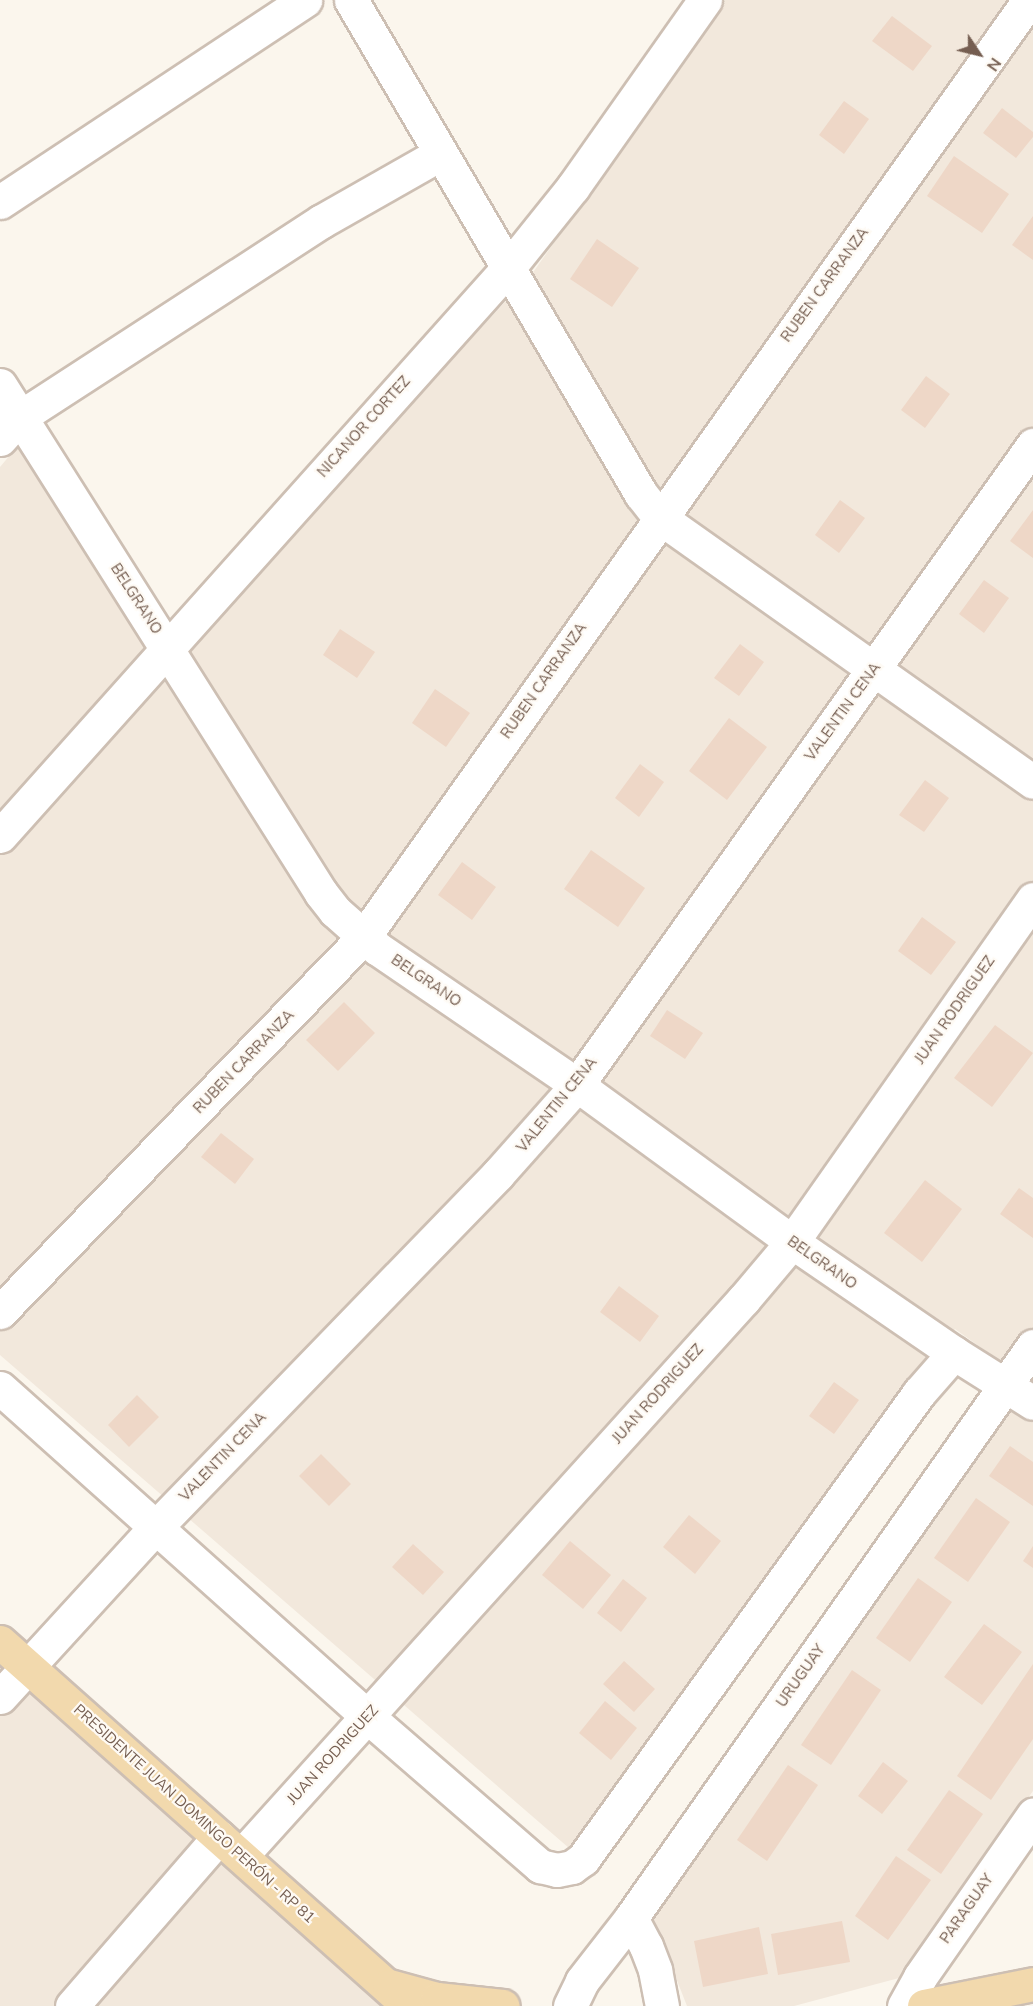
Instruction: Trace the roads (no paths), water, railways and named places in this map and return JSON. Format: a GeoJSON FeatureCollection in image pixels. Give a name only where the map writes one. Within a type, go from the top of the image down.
{"type":"FeatureCollection","features":[{"type":"Feature","properties":{"kind":"main road","name":"PRESIDENTE JUAN DOMINGO PERÓN - RP 81"},"geometry":{"type":"LineString","coordinates":[[0,1642],[398,1996]]}},
{"type":"Feature","properties":{"kind":"main road"},"geometry":{"type":"LineString","coordinates":[[924,2006],[1033,1984]]}},
{"type":"Feature","properties":{"kind":"main road"},"geometry":{"type":"LineString","coordinates":[[398,1996],[503,2006]]}},
{"type":"Feature","properties":{"kind":"street"},"geometry":{"type":"LineString","coordinates":[[0,202],[305,0]]}},
{"type":"Feature","properties":{"kind":"street"},"geometry":{"type":"LineString","coordinates":[[351,0],[640,494],[659,517],[1033,782]]}},
{"type":"Feature","properties":{"kind":"street","name":"NICANOR CORTEZ"},"geometry":{"type":"LineString","coordinates":[[0,836],[166,647],[509,267],[573,188],[705,0]]}},
{"type":"Feature","properties":{"kind":"street","name":"RUBEN CARRANZA"},"geometry":{"type":"LineString","coordinates":[[0,1312],[363,938],[659,517],[1029,0]]}},
{"type":"Feature","properties":{"kind":"street"},"geometry":{"type":"LineString","coordinates":[[7,429],[322,221],[440,154]]}},
{"type":"Feature","properties":{"kind":"street","name":"BELGRANO"},"geometry":{"type":"LineString","coordinates":[[0,386],[7,429],[166,647],[321,893],[363,938],[577,1084],[792,1242],[954,1353],[1033,1403]]}},
{"type":"Feature","properties":{"kind":"street","name":"VALENTIN CENA"},"geometry":{"type":"LineString","coordinates":[[0,1697],[156,1527],[490,1183],[577,1084],[1033,445]]}},
{"type":"Feature","properties":{"kind":"street","name":"JUAN RODRIGUEZ"},"geometry":{"type":"LineString","coordinates":[[72,2006],[230,1846],[368,1717],[736,1308],[792,1242],[1033,899]]}},
{"type":"Feature","properties":{"kind":"street","name":"URUGUAY"},"geometry":{"type":"LineString","coordinates":[[570,2006],[582,1981],[631,1918],[1033,1346]]}},
{"type":"Feature","properties":{"kind":"street"},"geometry":{"type":"LineString","coordinates":[[0,1388],[368,1717],[540,1866],[557,1870],[572,1867],[583,1859],[919,1393],[954,1353]]}},
{"type":"Feature","properties":{"kind":"street","name":"PARAGUAY"},"geometry":{"type":"LineString","coordinates":[[904,2006],[920,1977],[1032,1822]]}},
{"type":"Feature","properties":{"kind":"street"},"geometry":{"type":"LineString","coordinates":[[631,1918],[655,1970],[662,2006]]}}]}
